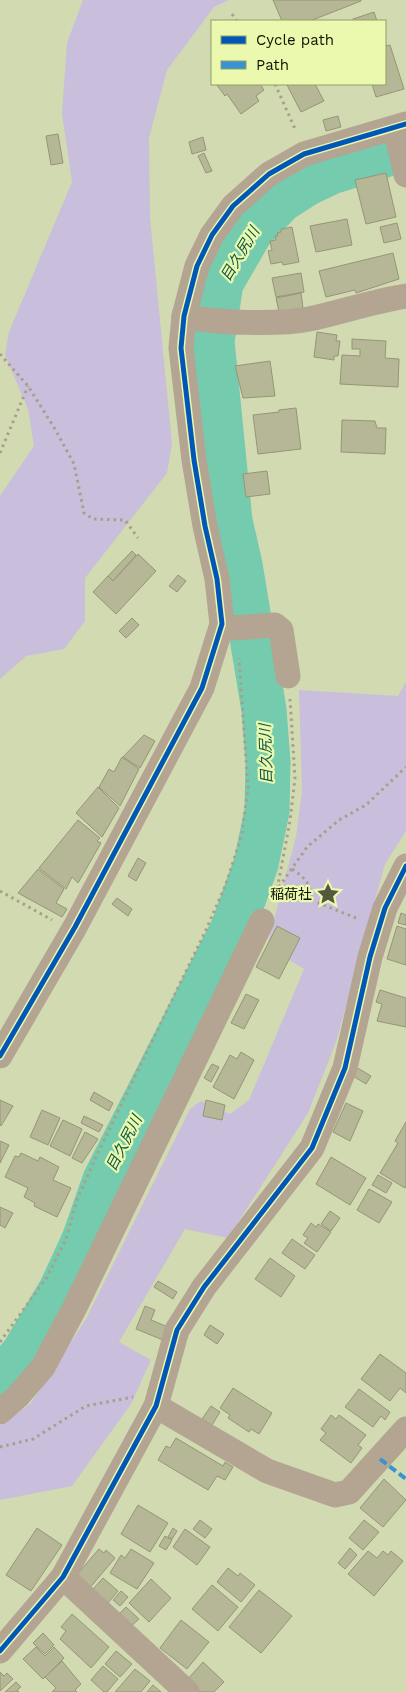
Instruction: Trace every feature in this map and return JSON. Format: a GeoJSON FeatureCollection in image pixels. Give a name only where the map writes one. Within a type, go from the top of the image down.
{"type":"FeatureCollection","features":[{"type":"Feature","properties":{"kind":"street"},"geometry":{"type":"LineString","coordinates":[[0,1056],[8,1025],[72,931],[202,688],[227,626],[205,526],[194,460],[182,348],[191,318],[197,266],[212,235],[233,206],[269,174],[304,154],[400,126],[406,175]]}},
{"type":"Feature","properties":{"kind":"street"},"geometry":{"type":"LineString","coordinates":[[191,318],[269,322],[307,320],[406,296]]}},
{"type":"Feature","properties":{"kind":"street"},"geometry":{"type":"LineString","coordinates":[[227,626],[275,625],[281,630],[288,676]]}},
{"type":"Feature","properties":{"kind":"street"},"geometry":{"type":"LineString","coordinates":[[0,1651],[63,1578],[156,1406],[177,1330],[204,1287],[312,1148],[345,1068],[378,933],[392,893],[406,866]]}},
{"type":"Feature","properties":{"kind":"street"},"geometry":{"type":"LineString","coordinates":[[0,1412],[18,1396],[43,1367],[75,1307],[262,921]]}},
{"type":"Feature","properties":{"kind":"street"},"geometry":{"type":"LineString","coordinates":[[156,1406],[267,1471],[335,1495],[349,1492],[406,1429]]}},
{"type":"Feature","properties":{"kind":"street"},"geometry":{"type":"LineString","coordinates":[[63,1578],[187,1692]]}},
{"type":"Feature","properties":{"kind":"path"},"geometry":{"type":"LineString","coordinates":[[232,14],[236,20]]}},
{"type":"Feature","properties":{"kind":"path"},"geometry":{"type":"LineString","coordinates":[[275,85],[304,154]]}},
{"type":"Feature","properties":{"kind":"path"},"geometry":{"type":"LineString","coordinates":[[0,354],[28,386],[74,464],[84,513],[93,519],[125,520],[138,538]]}},
{"type":"Feature","properties":{"kind":"path"},"geometry":{"type":"LineString","coordinates":[[0,453],[28,386]]}},
{"type":"Feature","properties":{"kind":"path"},"geometry":{"type":"LineString","coordinates":[[0,1342],[47,1277],[66,1239],[77,1200],[205,932],[226,884],[242,834],[248,787],[240,662],[227,626]]}},
{"type":"Feature","properties":{"kind":"path"},"geometry":{"type":"LineString","coordinates":[[277,890],[290,821],[295,778],[293,726],[288,676]]}},
{"type":"Feature","properties":{"kind":"path"},"geometry":{"type":"LineString","coordinates":[[262,921],[277,890],[307,847],[339,820],[366,805],[406,767]]}},
{"type":"Feature","properties":{"kind":"path"},"geometry":{"type":"LineString","coordinates":[[292,869],[305,877],[311,888],[311,900],[364,921]]}},
{"type":"Feature","properties":{"kind":"path"},"geometry":{"type":"LineString","coordinates":[[0,892],[72,931]]}},
{"type":"Feature","properties":{"kind":"path"},"geometry":{"type":"LineString","coordinates":[[0,1447],[34,1439],[86,1406],[115,1399]]}},
{"type":"Feature","properties":{"kind":"shaded area"},"geometry":{"type":"Polygon","coordinates":[[[83,0],[229,0],[214,7],[167,70],[149,138],[150,217],[172,444],[167,473],[85,578],[85,621],[64,649],[26,656],[0,679],[0,496],[34,446],[28,409],[5,355],[9,332],[72,182],[62,114],[67,43],[83,0]]]}},
{"type":"Feature","properties":{"kind":"shaded area"},"geometry":{"type":"Polygon","coordinates":[[[406,682],[406,831],[385,864],[336,1042],[308,1113],[228,1238],[185,1229],[119,1342],[151,1360],[131,1404],[72,1486],[0,1500],[0,1426],[31,1403],[86,1319],[190,1109],[201,1101],[230,1114],[249,1100],[304,969],[267,946],[296,837],[302,791],[299,690],[398,696],[406,682]]]}},
{"type":"Feature","properties":{"kind":"building"},"geometry":{"type":"Polygon","coordinates":[[[273,0],[361,0],[313,20],[282,20],[273,0]]]}},
{"type":"Feature","properties":{"kind":"building"},"geometry":{"type":"Polygon","coordinates":[[[374,12],[377,20],[353,20],[374,12]]]}},
{"type":"Feature","properties":{"kind":"building"},"geometry":{"type":"Polygon","coordinates":[[[390,45],[404,89],[376,97],[372,85],[386,85],[386,46],[390,45]]]}},
{"type":"Feature","properties":{"kind":"building"},"geometry":{"type":"Polygon","coordinates":[[[217,85],[261,85],[264,90],[256,96],[259,101],[241,114],[227,94],[225,96],[217,85]]]}},
{"type":"Feature","properties":{"kind":"building"},"geometry":{"type":"Polygon","coordinates":[[[287,85],[316,85],[324,101],[301,112],[287,85]]]}},
{"type":"Feature","properties":{"kind":"building"},"geometry":{"type":"Polygon","coordinates":[[[338,116],[341,127],[326,131],[323,120],[338,116]]]}},
{"type":"Feature","properties":{"kind":"building"},"geometry":{"type":"Polygon","coordinates":[[[58,134],[63,163],[51,165],[46,136],[58,134]]]}},
{"type":"Feature","properties":{"kind":"building"},"geometry":{"type":"Polygon","coordinates":[[[203,137],[206,150],[192,154],[189,142],[203,137]]]}},
{"type":"Feature","properties":{"kind":"building"},"geometry":{"type":"Polygon","coordinates":[[[204,153],[212,171],[206,173],[198,156],[204,153]]]}},
{"type":"Feature","properties":{"kind":"building"},"geometry":{"type":"Polygon","coordinates":[[[386,173],[396,217],[366,224],[355,180],[386,173]]]}},
{"type":"Feature","properties":{"kind":"building"},"geometry":{"type":"Polygon","coordinates":[[[347,219],[352,245],[316,252],[310,226],[347,219]]]}},
{"type":"Feature","properties":{"kind":"building"},"geometry":{"type":"Polygon","coordinates":[[[397,223],[401,239],[384,243],[380,227],[397,223]]]}},
{"type":"Feature","properties":{"kind":"building"},"geometry":{"type":"Polygon","coordinates":[[[292,227],[299,262],[283,265],[282,262],[271,264],[268,251],[272,250],[270,241],[276,240],[275,236],[278,236],[277,233],[281,232],[281,229],[292,227]]]}},
{"type":"Feature","properties":{"kind":"building"},"geometry":{"type":"Polygon","coordinates":[[[393,253],[399,279],[356,293],[355,290],[326,297],[319,271],[393,253]]]}},
{"type":"Feature","properties":{"kind":"building"},"geometry":{"type":"Polygon","coordinates":[[[301,273],[304,292],[276,297],[272,278],[301,273]]]}},
{"type":"Feature","properties":{"kind":"building"},"geometry":{"type":"Polygon","coordinates":[[[301,293],[303,308],[279,312],[276,298],[301,293]]]}},
{"type":"Feature","properties":{"kind":"building"},"geometry":{"type":"Polygon","coordinates":[[[317,332],[337,335],[336,341],[340,341],[338,356],[334,356],[334,360],[314,357],[317,332]]]}},
{"type":"Feature","properties":{"kind":"building"},"geometry":{"type":"Polygon","coordinates":[[[352,339],[386,341],[385,358],[399,359],[398,387],[340,384],[342,355],[360,356],[360,349],[352,349],[352,339]]]}},
{"type":"Feature","properties":{"kind":"building"},"geometry":{"type":"Polygon","coordinates":[[[270,361],[275,396],[243,398],[235,366],[270,361]]]}},
{"type":"Feature","properties":{"kind":"building"},"geometry":{"type":"Polygon","coordinates":[[[296,408],[301,449],[258,454],[253,415],[296,408]]]}},
{"type":"Feature","properties":{"kind":"building"},"geometry":{"type":"Polygon","coordinates":[[[342,420],[375,421],[377,428],[386,428],[385,454],[341,452],[342,420]]]}},
{"type":"Feature","properties":{"kind":"building"},"geometry":{"type":"Polygon","coordinates":[[[267,471],[270,494],[246,497],[243,474],[267,471]]]}},
{"type":"Feature","properties":{"kind":"building"},"geometry":{"type":"Polygon","coordinates":[[[132,551],[136,555],[113,581],[108,576],[132,551]]]}},
{"type":"Feature","properties":{"kind":"building"},"geometry":{"type":"Polygon","coordinates":[[[138,554],[156,571],[116,614],[93,592],[108,576],[113,581],[138,554]]]}},
{"type":"Feature","properties":{"kind":"building"},"geometry":{"type":"Polygon","coordinates":[[[178,575],[186,581],[177,592],[169,586],[178,575]]]}},
{"type":"Feature","properties":{"kind":"building"},"geometry":{"type":"Polygon","coordinates":[[[132,618],[139,625],[126,638],[119,631],[132,618]]]}},
{"type":"Feature","properties":{"kind":"building"},"geometry":{"type":"Polygon","coordinates":[[[144,735],[155,741],[140,768],[123,757],[144,735]]]}},
{"type":"Feature","properties":{"kind":"building"},"geometry":{"type":"Polygon","coordinates":[[[122,757],[139,769],[120,806],[99,787],[109,769],[114,772],[122,757]]]}},
{"type":"Feature","properties":{"kind":"building"},"geometry":{"type":"Polygon","coordinates":[[[98,787],[119,808],[102,837],[76,813],[98,787]]]}},
{"type":"Feature","properties":{"kind":"building"},"geometry":{"type":"Polygon","coordinates":[[[78,820],[100,838],[97,841],[101,843],[78,883],[72,877],[66,889],[39,868],[78,820]]]}},
{"type":"Feature","properties":{"kind":"building"},"geometry":{"type":"Polygon","coordinates":[[[138,858],[146,863],[136,881],[128,876],[138,858]]]}},
{"type":"Feature","properties":{"kind":"building"},"geometry":{"type":"Polygon","coordinates":[[[38,869],[64,889],[56,903],[67,909],[62,917],[18,893],[38,869]]]}},
{"type":"Feature","properties":{"kind":"building"},"geometry":{"type":"Polygon","coordinates":[[[117,898],[132,909],[128,916],[112,904],[117,898]]]}},
{"type":"Feature","properties":{"kind":"building"},"geometry":{"type":"Polygon","coordinates":[[[401,913],[406,915],[406,925],[398,923],[401,913]]]}},
{"type":"Feature","properties":{"kind":"building"},"geometry":{"type":"Polygon","coordinates":[[[277,926],[300,938],[279,979],[256,967],[277,926]]]}},
{"type":"Feature","properties":{"kind":"building"},"geometry":{"type":"Polygon","coordinates":[[[397,926],[406,929],[406,965],[387,959],[397,926]]]}},
{"type":"Feature","properties":{"kind":"building"},"geometry":{"type":"Polygon","coordinates":[[[380,990],[406,998],[406,1027],[377,1021],[382,1004],[376,1002],[380,990]]]}},
{"type":"Feature","properties":{"kind":"building"},"geometry":{"type":"Polygon","coordinates":[[[246,994],[259,1000],[244,1029],[231,1023],[246,994]]]}},
{"type":"Feature","properties":{"kind":"building"},"geometry":{"type":"Polygon","coordinates":[[[241,1052],[254,1060],[234,1099],[213,1087],[230,1055],[237,1059],[241,1052]]]}},
{"type":"Feature","properties":{"kind":"building"},"geometry":{"type":"Polygon","coordinates":[[[212,1064],[219,1067],[211,1082],[204,1078],[212,1064]]]}},
{"type":"Feature","properties":{"kind":"building"},"geometry":{"type":"Polygon","coordinates":[[[356,1067],[371,1076],[366,1084],[351,1075],[356,1067]]]}},
{"type":"Feature","properties":{"kind":"building"},"geometry":{"type":"Polygon","coordinates":[[[94,1092],[113,1103],[109,1111],[90,1100],[94,1092]]]}},
{"type":"Feature","properties":{"kind":"building"},"geometry":{"type":"Polygon","coordinates":[[[0,1100],[13,1106],[1,1126],[0,1125],[0,1100]]]}},
{"type":"Feature","properties":{"kind":"building"},"geometry":{"type":"Polygon","coordinates":[[[206,1100],[225,1105],[222,1120],[203,1116],[206,1100]]]}},
{"type":"Feature","properties":{"kind":"building"},"geometry":{"type":"Polygon","coordinates":[[[346,1103],[363,1111],[350,1141],[333,1132],[346,1103]]]}},
{"type":"Feature","properties":{"kind":"building"},"geometry":{"type":"Polygon","coordinates":[[[42,1110],[60,1118],[48,1145],[30,1137],[42,1110]]]}},
{"type":"Feature","properties":{"kind":"building"},"geometry":{"type":"Polygon","coordinates":[[[84,1116],[103,1125],[99,1132],[81,1123],[84,1116]]]}},
{"type":"Feature","properties":{"kind":"building"},"geometry":{"type":"Polygon","coordinates":[[[63,1120],[82,1129],[70,1156],[50,1146],[63,1120]]]}},
{"type":"Feature","properties":{"kind":"building"},"geometry":{"type":"Polygon","coordinates":[[[406,1122],[405,1188],[380,1173],[398,1143],[395,1141],[406,1122]]]}},
{"type":"Feature","properties":{"kind":"building"},"geometry":{"type":"Polygon","coordinates":[[[85,1132],[98,1139],[82,1163],[72,1158],[85,1132]]]}},
{"type":"Feature","properties":{"kind":"building"},"geometry":{"type":"Polygon","coordinates":[[[0,1141],[9,1145],[0,1163],[0,1141]]]}},
{"type":"Feature","properties":{"kind":"building"},"geometry":{"type":"Polygon","coordinates":[[[21,1153],[38,1161],[40,1157],[59,1167],[53,1180],[71,1188],[57,1217],[34,1206],[35,1203],[24,1197],[28,1188],[5,1177],[15,1156],[19,1157],[21,1153]]]}},
{"type":"Feature","properties":{"kind":"building"},"geometry":{"type":"Polygon","coordinates":[[[331,1157],[366,1178],[350,1205],[316,1184],[331,1157]]]}},
{"type":"Feature","properties":{"kind":"building"},"geometry":{"type":"Polygon","coordinates":[[[378,1175],[392,1183],[386,1193],[372,1185],[378,1175]]]}},
{"type":"Feature","properties":{"kind":"building"},"geometry":{"type":"Polygon","coordinates":[[[369,1189],[392,1202],[379,1223],[357,1210],[369,1189]]]}},
{"type":"Feature","properties":{"kind":"building"},"geometry":{"type":"Polygon","coordinates":[[[0,1207],[13,1213],[5,1228],[0,1225],[0,1207]]]}},
{"type":"Feature","properties":{"kind":"building"},"geometry":{"type":"Polygon","coordinates":[[[330,1211],[340,1218],[331,1231],[321,1224],[330,1211]]]}},
{"type":"Feature","properties":{"kind":"building"},"geometry":{"type":"Polygon","coordinates":[[[311,1223],[316,1227],[318,1224],[331,1232],[317,1252],[304,1243],[308,1238],[303,1235],[311,1223]]]}},
{"type":"Feature","properties":{"kind":"building"},"geometry":{"type":"Polygon","coordinates":[[[292,1239],[315,1255],[305,1269],[282,1253],[292,1239]]]}},
{"type":"Feature","properties":{"kind":"building"},"geometry":{"type":"Polygon","coordinates":[[[270,1258],[295,1276],[281,1297],[255,1279],[270,1258]]]}},
{"type":"Feature","properties":{"kind":"building"},"geometry":{"type":"Polygon","coordinates":[[[158,1281],[177,1292],[173,1299],[154,1287],[158,1281]]]}},
{"type":"Feature","properties":{"kind":"building"},"geometry":{"type":"Polygon","coordinates":[[[145,1306],[155,1310],[151,1320],[168,1327],[163,1340],[136,1329],[145,1306]]]}},
{"type":"Feature","properties":{"kind":"building"},"geometry":{"type":"Polygon","coordinates":[[[210,1325],[224,1334],[217,1344],[204,1335],[210,1325]]]}},
{"type":"Feature","properties":{"kind":"building"},"geometry":{"type":"Polygon","coordinates":[[[380,1354],[406,1373],[406,1393],[400,1388],[390,1401],[361,1379],[380,1354]]]}},
{"type":"Feature","properties":{"kind":"building"},"geometry":{"type":"Polygon","coordinates":[[[233,1388],[272,1413],[259,1434],[251,1429],[249,1432],[228,1418],[230,1415],[220,1408],[233,1388]]]}},
{"type":"Feature","properties":{"kind":"building"},"geometry":{"type":"Polygon","coordinates":[[[359,1389],[390,1412],[385,1420],[381,1416],[373,1427],[345,1407],[359,1389]]]}},
{"type":"Feature","properties":{"kind":"building"},"geometry":{"type":"Polygon","coordinates":[[[211,1406],[220,1412],[212,1425],[202,1419],[211,1406]]]}},
{"type":"Feature","properties":{"kind":"building"},"geometry":{"type":"Polygon","coordinates":[[[331,1415],[336,1419],[339,1415],[366,1435],[358,1445],[362,1448],[351,1463],[320,1440],[326,1433],[321,1429],[331,1415]]]}},
{"type":"Feature","properties":{"kind":"building"},"geometry":{"type":"Polygon","coordinates":[[[176,1438],[223,1466],[225,1462],[233,1467],[225,1480],[217,1476],[208,1490],[158,1460],[166,1446],[170,1448],[176,1438]]]}},
{"type":"Feature","properties":{"kind":"building"},"geometry":{"type":"Polygon","coordinates":[[[384,1479],[406,1500],[383,1527],[360,1508],[384,1479]]]}},
{"type":"Feature","properties":{"kind":"building"},"geometry":{"type":"Polygon","coordinates":[[[138,1505],[168,1523],[150,1552],[121,1534],[138,1505]]]}},
{"type":"Feature","properties":{"kind":"building"},"geometry":{"type":"Polygon","coordinates":[[[200,1520],[212,1529],[205,1538],[193,1529],[200,1520]]]}},
{"type":"Feature","properties":{"kind":"building"},"geometry":{"type":"Polygon","coordinates":[[[364,1520],[379,1532],[363,1550],[349,1538],[364,1520]]]}},
{"type":"Feature","properties":{"kind":"building"},"geometry":{"type":"Polygon","coordinates":[[[37,1528],[62,1545],[31,1591],[6,1575],[37,1528]]]}},
{"type":"Feature","properties":{"kind":"building"},"geometry":{"type":"Polygon","coordinates":[[[173,1528],[177,1531],[172,1539],[168,1537],[173,1528]]]}},
{"type":"Feature","properties":{"kind":"building"},"geometry":{"type":"Polygon","coordinates":[[[185,1529],[210,1547],[197,1565],[173,1547],[185,1529]]]}},
{"type":"Feature","properties":{"kind":"building"},"geometry":{"type":"Polygon","coordinates":[[[165,1536],[172,1540],[166,1550],[159,1546],[165,1536]]]}},
{"type":"Feature","properties":{"kind":"building"},"geometry":{"type":"Polygon","coordinates":[[[350,1548],[357,1555],[345,1569],[338,1563],[350,1548]]]}},
{"type":"Feature","properties":{"kind":"building"},"geometry":{"type":"Polygon","coordinates":[[[99,1549],[104,1553],[106,1550],[115,1558],[88,1590],[74,1578],[99,1549]]]}},
{"type":"Feature","properties":{"kind":"building"},"geometry":{"type":"Polygon","coordinates":[[[131,1549],[154,1563],[137,1589],[110,1573],[121,1555],[125,1558],[131,1549]]]}},
{"type":"Feature","properties":{"kind":"building"},"geometry":{"type":"Polygon","coordinates":[[[368,1551],[377,1558],[383,1551],[388,1555],[391,1551],[403,1561],[374,1596],[348,1574],[368,1551]]]}},
{"type":"Feature","properties":{"kind":"building"},"geometry":{"type":"Polygon","coordinates":[[[228,1568],[238,1576],[240,1573],[255,1585],[241,1602],[217,1582],[228,1568]]]}},
{"type":"Feature","properties":{"kind":"building"},"geometry":{"type":"Polygon","coordinates":[[[103,1578],[118,1591],[102,1610],[86,1597],[103,1578]]]}},
{"type":"Feature","properties":{"kind":"building"},"geometry":{"type":"Polygon","coordinates":[[[151,1579],[171,1598],[149,1622],[129,1603],[151,1579]]]}},
{"type":"Feature","properties":{"kind":"building"},"geometry":{"type":"Polygon","coordinates":[[[212,1585],[238,1607],[218,1631],[192,1609],[212,1585]]]}},
{"type":"Feature","properties":{"kind":"building"},"geometry":{"type":"Polygon","coordinates":[[[259,1590],[292,1616],[261,1653],[229,1627],[259,1590]]]}},
{"type":"Feature","properties":{"kind":"building"},"geometry":{"type":"Polygon","coordinates":[[[121,1591],[128,1597],[120,1606],[113,1600],[121,1591]]]}},
{"type":"Feature","properties":{"kind":"building"},"geometry":{"type":"Polygon","coordinates":[[[126,1607],[139,1619],[129,1628],[117,1616],[126,1607]]]}},
{"type":"Feature","properties":{"kind":"building"},"geometry":{"type":"Polygon","coordinates":[[[72,1614],[109,1647],[91,1668],[60,1639],[66,1631],[61,1627],[72,1614]]]}},
{"type":"Feature","properties":{"kind":"building"},"geometry":{"type":"Polygon","coordinates":[[[181,1620],[209,1642],[187,1669],[160,1648],[181,1620]]]}},
{"type":"Feature","properties":{"kind":"building"},"geometry":{"type":"Polygon","coordinates":[[[43,1633],[54,1645],[45,1654],[33,1643],[43,1633]]]}},
{"type":"Feature","properties":{"kind":"building"},"geometry":{"type":"Polygon","coordinates":[[[36,1647],[45,1656],[54,1647],[64,1658],[43,1679],[23,1659],[36,1647]]]}},
{"type":"Feature","properties":{"kind":"building"},"geometry":{"type":"Polygon","coordinates":[[[116,1651],[132,1664],[120,1677],[105,1664],[116,1651]]]}},
{"type":"Feature","properties":{"kind":"building"},"geometry":{"type":"Polygon","coordinates":[[[62,1661],[81,1684],[75,1690],[77,1692],[52,1692],[56,1688],[45,1677],[62,1661]]]}},
{"type":"Feature","properties":{"kind":"building"},"geometry":{"type":"Polygon","coordinates":[[[203,1662],[224,1682],[214,1692],[200,1692],[187,1680],[203,1662]]]}},
{"type":"Feature","properties":{"kind":"building"},"geometry":{"type":"Polygon","coordinates":[[[103,1666],[118,1679],[107,1692],[104,1692],[91,1680],[103,1666]]]}},
{"type":"Feature","properties":{"kind":"building"},"geometry":{"type":"Polygon","coordinates":[[[135,1669],[150,1681],[141,1692],[115,1692],[135,1669]]]}},
{"type":"Feature","properties":{"kind":"building"},"geometry":{"type":"Polygon","coordinates":[[[0,1672],[4,1676],[7,1673],[13,1679],[0,1691],[0,1672]]]}},
{"type":"Feature","properties":{"kind":"building"},"geometry":{"type":"Polygon","coordinates":[[[16,1682],[21,1687],[17,1690],[19,1692],[5,1692],[16,1682]]]}},
{"type":"Feature","properties":{"kind":"building"},"geometry":{"type":"Polygon","coordinates":[[[153,1685],[161,1692],[147,1692],[153,1685]]]}},
{"type":"Feature","properties":{"kind":"waterway","name":"目久尻川"},"geometry":{"type":"LineString","coordinates":[[0,1380],[23,1354],[61,1290],[84,1240],[105,1180],[233,928],[256,864],[267,811],[268,762],[264,710],[240,565],[230,521],[212,341],[221,283],[251,231],[281,200],[306,184],[331,172],[382,156]]}},
{"type":"Feature","properties":{"kind":"marked path"},"geometry":{"type":"LineString","coordinates":[[380,1459],[406,1479]]}},
{"type":"Feature","properties":{"kind":"cycle path"},"geometry":{"type":"LineString","coordinates":[[0,1056],[75,927],[202,688],[222,624],[217,579],[205,526],[194,460],[181,348],[184,316],[197,266],[212,235],[233,206],[269,174],[304,154],[406,124]]}},
{"type":"Feature","properties":{"kind":"cycle path"},"geometry":{"type":"LineString","coordinates":[[0,1651],[63,1577],[156,1406],[177,1330],[204,1287],[312,1148],[345,1068],[370,957],[385,908],[406,866]]}},
{"type":"Feature","properties":{"kind":"place","name":"稲荷社"},"geometry":{"type":"Point","coordinates":[328,894]}}]}
